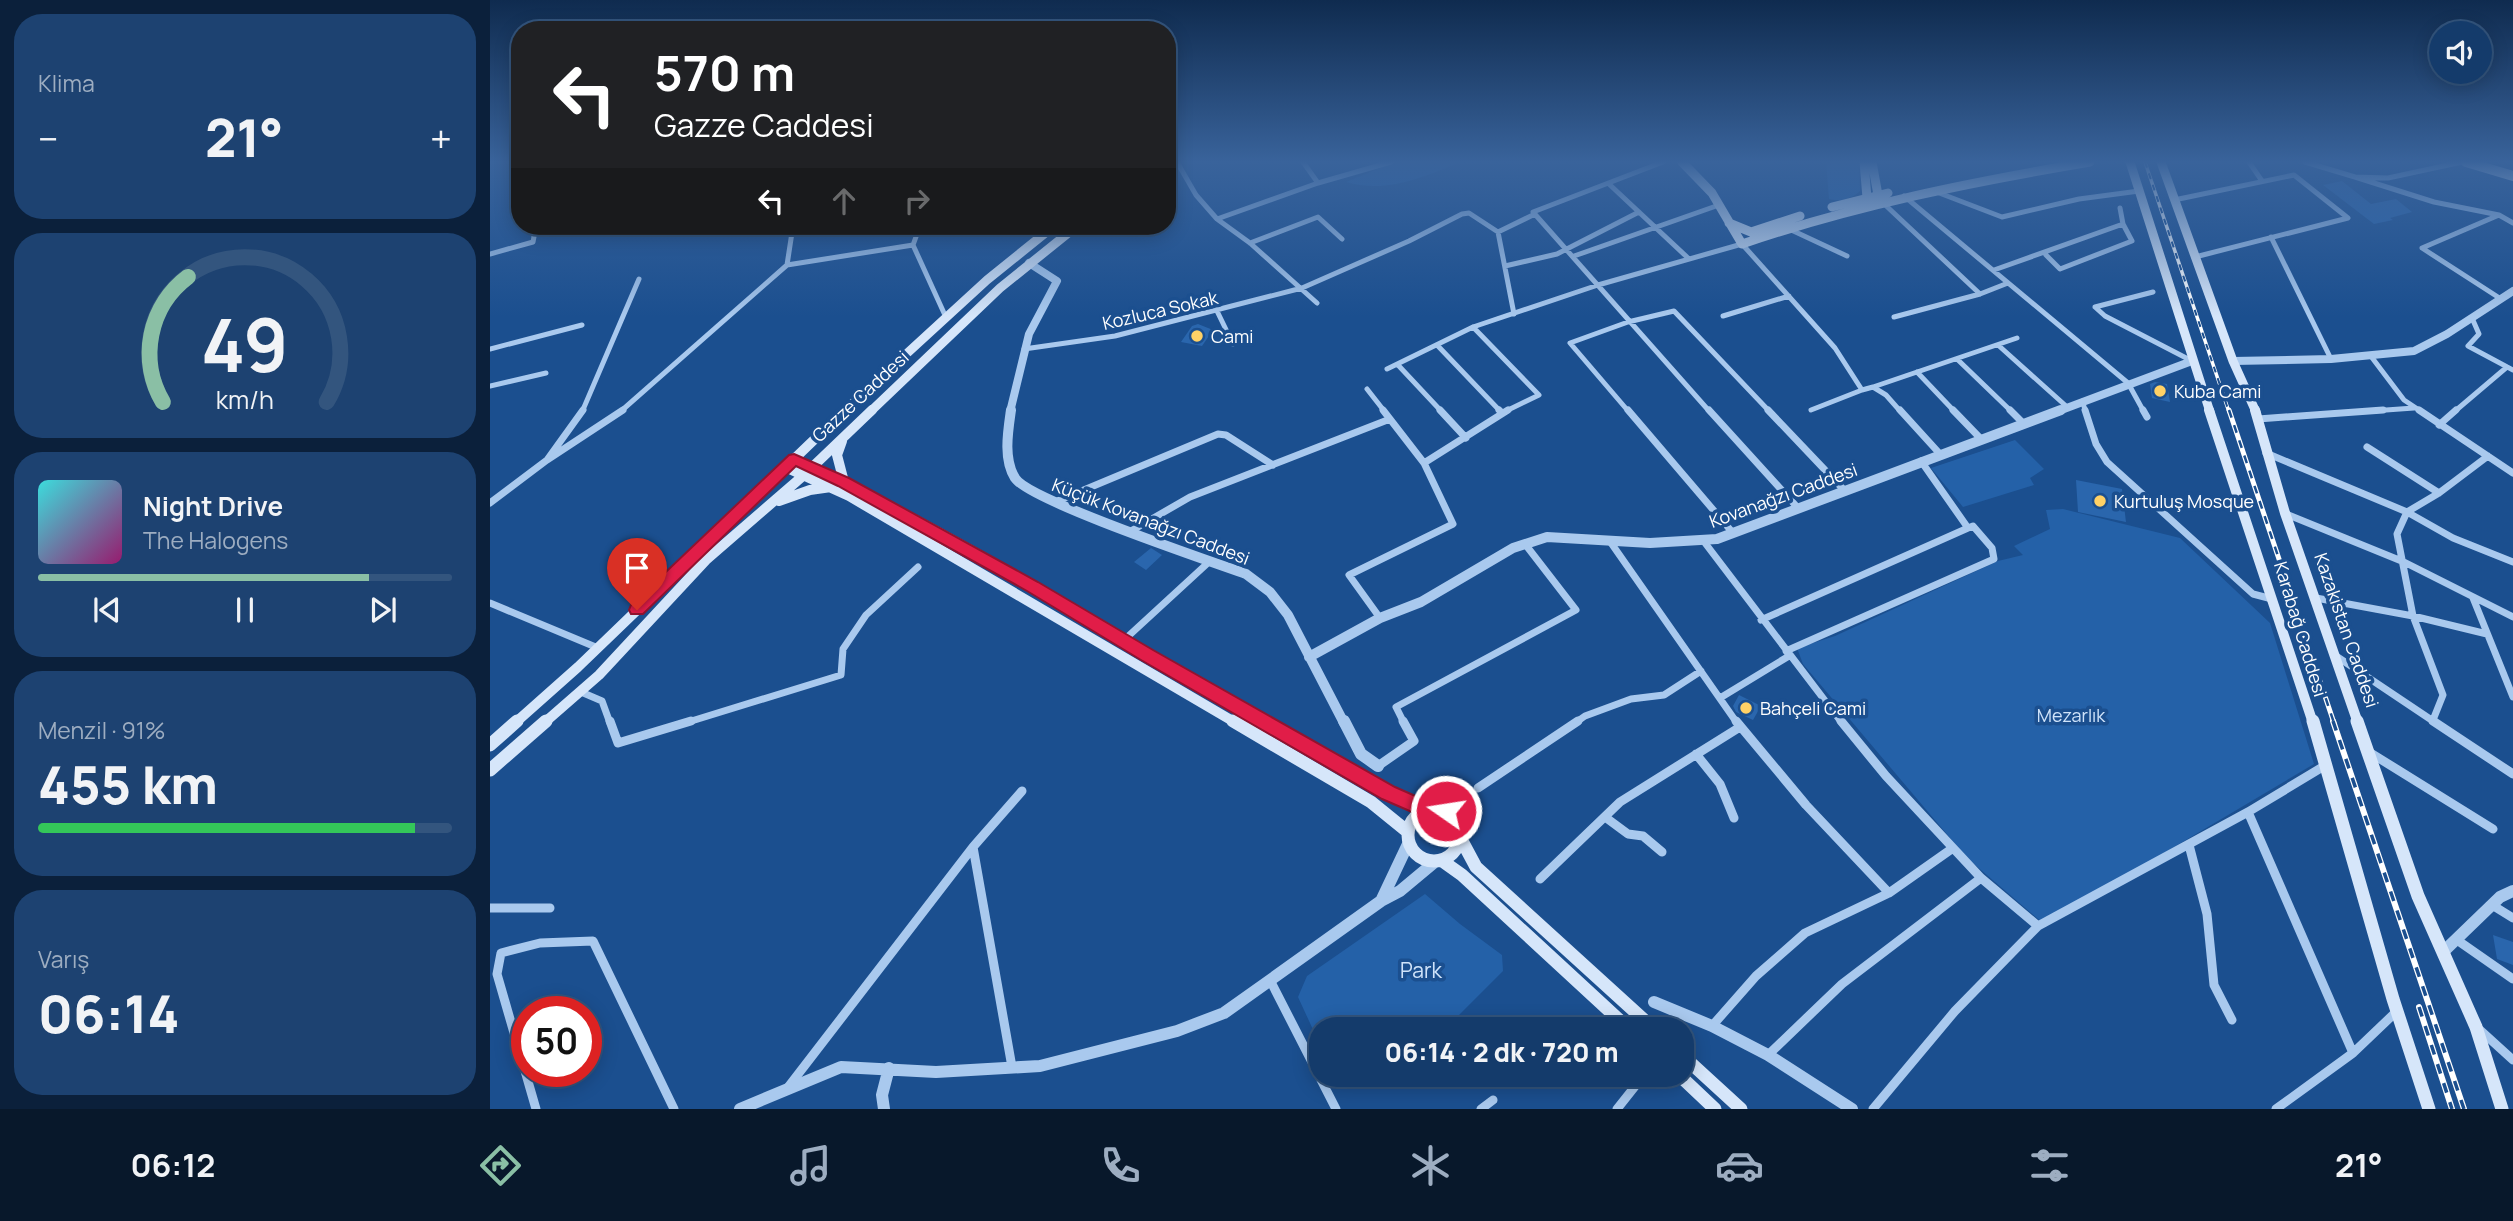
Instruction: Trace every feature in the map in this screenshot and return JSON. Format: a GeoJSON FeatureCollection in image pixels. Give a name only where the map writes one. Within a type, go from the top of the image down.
{"type":"FeatureCollection","features":[{"type":"Feature","properties":{"kind":"main road"},"geometry":{"type":"LineString","coordinates":[[1724,214],[1742,244],[1754,235],[1819,214]]}},
{"type":"Feature","properties":{"kind":"main road"},"geometry":{"type":"LineString","coordinates":[[1729,223],[1754,235],[1831,214]]}},
{"type":"Feature","properties":{"kind":"main road","name":"Karabağ Caddesi"},"geometry":{"type":"LineString","coordinates":[[2146,214],[2192,361],[2274,599],[2327,765],[2397,1011],[2429,1109]]}},
{"type":"Feature","properties":{"kind":"main road","name":"Kazakistan Caddesi"},"geometry":{"type":"LineString","coordinates":[[2179,214],[2233,361],[2258,419],[2285,513],[2418,896],[2476,1027],[2502,1109]]}},
{"type":"Feature","properties":{"kind":"main road","name":"Gazze Caddesi"},"geometry":{"type":"LineString","coordinates":[[490,746],[598,648],[790,463],[997,271],[1043,235]]}},
{"type":"Feature","properties":{"kind":"main road","name":"Gazze Caddesi"},"geometry":{"type":"LineString","coordinates":[[490,770],[581,692],[706,560],[807,471],[1029,263],[1065,235]]}},
{"type":"Feature","properties":{"kind":"main road"},"geometry":{"type":"LineString","coordinates":[[844,482],[837,455],[847,432]]}},
{"type":"Feature","properties":{"kind":"main road"},"geometry":{"type":"LineString","coordinates":[[790,463],[1381,809],[1408,838],[1419,857],[1438,860],[1462,875],[1616,1017]]}},
{"type":"Feature","properties":{"kind":"main road"},"geometry":{"type":"LineString","coordinates":[[807,471],[844,482],[1033,586],[1123,641],[1388,793],[1428,810]]}},
{"type":"Feature","properties":{"kind":"main road"},"geometry":{"type":"LineString","coordinates":[[770,505],[801,492],[831,487]]}},
{"type":"Feature","properties":{"kind":"main road"},"geometry":{"type":"LineString","coordinates":[[1408,838],[1413,820],[1428,810],[1437,809],[1453,816],[1462,831],[1461,839],[1452,855],[1438,860]]}},
{"type":"Feature","properties":{"kind":"main road"},"geometry":{"type":"LineString","coordinates":[[1461,839],[1476,867],[1641,1017]]}},
{"type":"Feature","properties":{"kind":"main road"},"geometry":{"type":"LineString","coordinates":[[1694,1066],[1741,1109]]}},
{"type":"Feature","properties":{"kind":"main road"},"geometry":{"type":"LineString","coordinates":[[1692,1087],[1715,1109]]}},
{"type":"Feature","properties":{"kind":"street"},"geometry":{"type":"LineString","coordinates":[[1212,214],[1250,243],[1317,303]]}},
{"type":"Feature","properties":{"kind":"street"},"geometry":{"type":"LineString","coordinates":[[1217,219],[1232,214]]}},
{"type":"Feature","properties":{"kind":"street","name":"Kozluca Sokak"},"geometry":{"type":"LineString","coordinates":[[1024,349],[1115,337],[1302,288],[1464,214]]}},
{"type":"Feature","properties":{"kind":"street","name":"Kozluca Sokak"},"geometry":{"type":"LineString","coordinates":[[1470,214],[1498,232]]}},
{"type":"Feature","properties":{"kind":"street"},"geometry":{"type":"LineString","coordinates":[[1514,314],[1498,232],[1535,214],[1574,256],[1628,322],[1798,508]]}},
{"type":"Feature","properties":{"kind":"street"},"geometry":{"type":"LineString","coordinates":[[1505,266],[1567,249],[1636,214]]}},
{"type":"Feature","properties":{"kind":"street"},"geometry":{"type":"LineString","coordinates":[[1641,214],[1688,258]]}},
{"type":"Feature","properties":{"kind":"street"},"geometry":{"type":"LineString","coordinates":[[1574,256],[1694,214]]}},
{"type":"Feature","properties":{"kind":"street"},"geometry":{"type":"LineString","coordinates":[[1896,214],[1980,294]]}},
{"type":"Feature","properties":{"kind":"street"},"geometry":{"type":"LineString","coordinates":[[1926,214],[2128,383],[2147,417]]}},
{"type":"Feature","properties":{"kind":"street"},"geometry":{"type":"LineString","coordinates":[[1993,214],[2002,217],[2016,214]]}},
{"type":"Feature","properties":{"kind":"street"},"geometry":{"type":"LineString","coordinates":[[2046,255],[2060,268],[2132,241],[2121,214]]}},
{"type":"Feature","properties":{"kind":"street"},"geometry":{"type":"LineString","coordinates":[[2195,257],[2348,218],[2343,214]]}},
{"type":"Feature","properties":{"kind":"street"},"geometry":{"type":"LineString","coordinates":[[2494,214],[2513,223]]}},
{"type":"Feature","properties":{"kind":"street"},"geometry":{"type":"LineString","coordinates":[[2500,215],[2422,248],[2501,299]]}},
{"type":"Feature","properties":{"kind":"street"},"geometry":{"type":"LineString","coordinates":[[1250,243],[1318,217],[1342,239]]}},
{"type":"Feature","properties":{"kind":"street"},"geometry":{"type":"LineString","coordinates":[[1994,270],[2046,255],[2067,242],[2123,224]]}},
{"type":"Feature","properties":{"kind":"street"},"geometry":{"type":"LineString","coordinates":[[1787,228],[1847,256]]}},
{"type":"Feature","properties":{"kind":"street"},"geometry":{"type":"LineString","coordinates":[[490,254],[528,245],[533,242],[534,235]]}},
{"type":"Feature","properties":{"kind":"street"},"geometry":{"type":"LineString","coordinates":[[787,265],[792,235]]}},
{"type":"Feature","properties":{"kind":"street"},"geometry":{"type":"LineString","coordinates":[[917,235],[913,245],[944,313],[949,316]]}},
{"type":"Feature","properties":{"kind":"street"},"geometry":{"type":"LineString","coordinates":[[2271,237],[2331,359]]}},
{"type":"Feature","properties":{"kind":"street"},"geometry":{"type":"LineString","coordinates":[[1387,369],[1474,327],[1598,285],[1742,244],[1835,348],[1862,390]]}},
{"type":"Feature","properties":{"kind":"street"},"geometry":{"type":"LineString","coordinates":[[490,503],[547,460],[629,406],[787,265],[913,245]]}},
{"type":"Feature","properties":{"kind":"street","name":"Küçük Kovanağzı Caddesi"},"geometry":{"type":"LineString","coordinates":[[1029,263],[1056,281],[1030,330],[1024,349],[1006,442],[1007,462],[1014,479],[1027,491],[1053,502],[1246,574],[1270,592],[1288,615],[1361,754],[1378,766]]}},
{"type":"Feature","properties":{"kind":"street"},"geometry":{"type":"LineString","coordinates":[[547,460],[581,415],[639,279]]}},
{"type":"Feature","properties":{"kind":"street"},"geometry":{"type":"LineString","coordinates":[[1894,317],[1980,294],[2008,283]]}},
{"type":"Feature","properties":{"kind":"street"},"geometry":{"type":"LineString","coordinates":[[2233,361],[2331,359],[2414,351],[2513,291]]}},
{"type":"Feature","properties":{"kind":"street"},"geometry":{"type":"LineString","coordinates":[[2153,292],[2095,307],[2105,316],[2192,361]]}},
{"type":"Feature","properties":{"kind":"street"},"geometry":{"type":"LineString","coordinates":[[1723,316],[1789,296]]}},
{"type":"Feature","properties":{"kind":"street"},"geometry":{"type":"LineString","coordinates":[[1733,533],[1570,343],[1628,322],[1674,310],[1844,490]]}},
{"type":"Feature","properties":{"kind":"street"},"geometry":{"type":"LineString","coordinates":[[1217,311],[1233,344]]}},
{"type":"Feature","properties":{"kind":"street"},"geometry":{"type":"LineString","coordinates":[[2439,425],[2510,369],[2468,346],[2479,334],[2472,318]]}},
{"type":"Feature","properties":{"kind":"street"},"geometry":{"type":"LineString","coordinates":[[490,349],[582,325]]}},
{"type":"Feature","properties":{"kind":"street"},"geometry":{"type":"LineString","coordinates":[[1424,463],[1502,413],[1539,395],[1474,327]]}},
{"type":"Feature","properties":{"kind":"street"},"geometry":{"type":"LineString","coordinates":[[1811,410],[2017,338]]}},
{"type":"Feature","properties":{"kind":"street"},"geometry":{"type":"LineString","coordinates":[[1437,345],[1502,413]]}},
{"type":"Feature","properties":{"kind":"street"},"geometry":{"type":"LineString","coordinates":[[1998,345],[2066,406]]}},
{"type":"Feature","properties":{"kind":"street"},"geometry":{"type":"LineString","coordinates":[[2370,355],[2404,400],[2513,473]]}},
{"type":"Feature","properties":{"kind":"street"},"geometry":{"type":"LineString","coordinates":[[1957,359],[2023,423]]}},
{"type":"Feature","properties":{"kind":"street","name":"Kovanağzı Caddesi"},"geometry":{"type":"LineString","coordinates":[[1309,657],[1381,618],[1421,601],[1513,548],[1547,537],[1650,543],[1717,538],[2192,361]]}},
{"type":"Feature","properties":{"kind":"street"},"geometry":{"type":"LineString","coordinates":[[1398,365],[1466,438]]}},
{"type":"Feature","properties":{"kind":"street"},"geometry":{"type":"LineString","coordinates":[[1917,372],[1981,439]]}},
{"type":"Feature","properties":{"kind":"street"},"geometry":{"type":"LineString","coordinates":[[490,386],[546,373]]}},
{"type":"Feature","properties":{"kind":"street"},"geometry":{"type":"LineString","coordinates":[[1873,387],[1886,395],[1940,454]]}},
{"type":"Feature","properties":{"kind":"street"},"geometry":{"type":"LineString","coordinates":[[1367,389],[1424,463],[1453,524],[1349,575],[1381,618]]}},
{"type":"Feature","properties":{"kind":"street"},"geometry":{"type":"LineString","coordinates":[[2082,401],[2096,444],[2107,461],[2253,594],[2274,599]]}},
{"type":"Feature","properties":{"kind":"street"},"geometry":{"type":"LineString","coordinates":[[2258,419],[2415,408]]}},
{"type":"Feature","properties":{"kind":"street"},"geometry":{"type":"LineString","coordinates":[[1131,531],[1190,497],[1390,419]]}},
{"type":"Feature","properties":{"kind":"street"},"geometry":{"type":"LineString","coordinates":[[1053,502],[1218,434],[1226,435],[1273,465]]}},
{"type":"Feature","properties":{"kind":"street"},"geometry":{"type":"LineString","coordinates":[[2367,447],[2438,493]]}},
{"type":"Feature","properties":{"kind":"street"},"geometry":{"type":"LineString","coordinates":[[2266,453],[2407,512],[2453,538],[2513,562]]}},
{"type":"Feature","properties":{"kind":"street"},"geometry":{"type":"LineString","coordinates":[[2433,720],[2443,695],[2413,616],[2397,534],[2407,512],[2438,493],[2487,456]]}},
{"type":"Feature","properties":{"kind":"street"},"geometry":{"type":"LineString","coordinates":[[1921,461],[1968,528]]}},
{"type":"Feature","properties":{"kind":"street"},"geometry":{"type":"LineString","coordinates":[[2285,513],[2404,562],[2513,617]]}},
{"type":"Feature","properties":{"kind":"street"},"geometry":{"type":"LineString","coordinates":[[1720,698],[1755,679],[1788,654],[1994,559],[1992,548],[1973,526],[1761,620]]}},
{"type":"Feature","properties":{"kind":"street"},"geometry":{"type":"LineString","coordinates":[[1702,539],[1761,620],[1886,776],[1981,878],[2038,926]]}},
{"type":"Feature","properties":{"kind":"street"},"geometry":{"type":"LineString","coordinates":[[1609,540],[1740,726],[1806,806],[1889,893]]}},
{"type":"Feature","properties":{"kind":"street"},"geometry":{"type":"LineString","coordinates":[[1378,766],[1414,741],[1396,707],[1576,610],[1525,544]]}},
{"type":"Feature","properties":{"kind":"street"},"geometry":{"type":"LineString","coordinates":[[1123,641],[1210,561]]}},
{"type":"Feature","properties":{"kind":"street"},"geometry":{"type":"LineString","coordinates":[[581,692],[602,701],[618,743],[841,675],[843,649],[866,615],[918,567]]}},
{"type":"Feature","properties":{"kind":"street"},"geometry":{"type":"LineString","coordinates":[[2316,598],[2413,616],[2487,634]]}},
{"type":"Feature","properties":{"kind":"street"},"geometry":{"type":"LineString","coordinates":[[2473,598],[2513,697]]}},
{"type":"Feature","properties":{"kind":"street"},"geometry":{"type":"LineString","coordinates":[[490,603],[598,648]]}},
{"type":"Feature","properties":{"kind":"street"},"geometry":{"type":"LineString","coordinates":[[2336,656],[2513,774]]}},
{"type":"Feature","properties":{"kind":"street"},"geometry":{"type":"LineString","coordinates":[[1478,788],[1585,716],[1631,699],[1664,695],[1701,671]]}},
{"type":"Feature","properties":{"kind":"street"},"geometry":{"type":"LineString","coordinates":[[1540,879],[1620,802],[1740,726]]}},
{"type":"Feature","properties":{"kind":"street"},"geometry":{"type":"LineString","coordinates":[[2368,751],[2493,829]]}},
{"type":"Feature","properties":{"kind":"street"},"geometry":{"type":"LineString","coordinates":[[1696,754],[1720,784],[1734,818]]}},
{"type":"Feature","properties":{"kind":"street"},"geometry":{"type":"LineString","coordinates":[[1873,1109],[1955,1011],[2038,926],[2189,845],[2327,765]]}},
{"type":"Feature","properties":{"kind":"street"},"geometry":{"type":"LineString","coordinates":[[787,1089],[973,847],[1022,791]]}},
{"type":"Feature","properties":{"kind":"street"},"geometry":{"type":"LineString","coordinates":[[2248,812],[2353,1054]]}},
{"type":"Feature","properties":{"kind":"street"},"geometry":{"type":"LineString","coordinates":[[1605,817],[1628,834],[1643,836],[1662,852]]}},
{"type":"Feature","properties":{"kind":"street"},"geometry":{"type":"LineString","coordinates":[[1381,901],[1408,838]]}},
{"type":"Feature","properties":{"kind":"street"},"geometry":{"type":"LineString","coordinates":[[2189,845],[2207,914],[2214,985],[2221,1004],[2232,1020]]}},
{"type":"Feature","properties":{"kind":"street"},"geometry":{"type":"LineString","coordinates":[[973,847],[1012,1067]]}},
{"type":"Feature","properties":{"kind":"street"},"geometry":{"type":"LineString","coordinates":[[1713,1026],[1756,976],[1805,933],[1889,893],[1953,848]]}},
{"type":"Feature","properties":{"kind":"street"},"geometry":{"type":"LineString","coordinates":[[740,1109],[841,1066],[936,1072],[1040,1066],[1177,1031],[1224,1013],[1381,901],[1400,891],[1438,860]]}},
{"type":"Feature","properties":{"kind":"street"},"geometry":{"type":"LineString","coordinates":[[1768,1055],[1788,1031],[1828,997],[1981,878]]}},
{"type":"Feature","properties":{"kind":"street"},"geometry":{"type":"LineString","coordinates":[[2443,952],[2500,897],[2513,891]]}},
{"type":"Feature","properties":{"kind":"street"},"geometry":{"type":"LineString","coordinates":[[2492,905],[2513,918]]}},
{"type":"Feature","properties":{"kind":"street"},"geometry":{"type":"LineString","coordinates":[[490,908],[550,908]]}},
{"type":"Feature","properties":{"kind":"street"},"geometry":{"type":"LineString","coordinates":[[2457,940],[2513,979]]}},
{"type":"Feature","properties":{"kind":"street"},"geometry":{"type":"LineString","coordinates":[[536,1109],[497,974],[501,953],[540,943],[593,941],[674,1109]]}},
{"type":"Feature","properties":{"kind":"street"},"geometry":{"type":"LineString","coordinates":[[1271,982],[1336,1109]]}},
{"type":"Feature","properties":{"kind":"street"},"geometry":{"type":"LineString","coordinates":[[1654,1002],[1713,1026],[1768,1055],[1853,1109]]}},
{"type":"Feature","properties":{"kind":"street"},"geometry":{"type":"LineString","coordinates":[[2276,1109],[2353,1054],[2397,1011]]}},
{"type":"Feature","properties":{"kind":"street"},"geometry":{"type":"LineString","coordinates":[[2476,1027],[2513,1060]]}},
{"type":"Feature","properties":{"kind":"street"},"geometry":{"type":"LineString","coordinates":[[884,1109],[882,1096],[889,1068]]}},
{"type":"Feature","properties":{"kind":"street"},"geometry":{"type":"LineString","coordinates":[[1617,1109],[1634,1087]]}},
{"type":"Feature","properties":{"kind":"street"},"geometry":{"type":"LineString","coordinates":[[1481,1109],[1493,1100]]}},
{"type":"Feature","properties":{"kind":"green space"},"geometry":{"type":"Polygon","coordinates":[[[2015,440],[2044,469],[2030,478],[2034,485],[1963,507],[1931,468],[2015,440]]]}},
{"type":"Feature","properties":{"kind":"green space","name":"Mezarlık"},"geometry":{"type":"Polygon","coordinates":[[[2063,509],[2180,538],[2270,623],[2314,764],[2044,924],[1967,858],[1803,664],[1797,648],[1835,636],[1998,561],[2023,555],[2014,546],[2050,529],[2046,510],[2063,509]]]}},
{"type":"Feature","properties":{"kind":"green space","name":"Park"},"geometry":{"type":"Polygon","coordinates":[[[1425,894],[1502,955],[1503,971],[1457,1017],[1309,1017],[1309,1021],[1298,997],[1307,976],[1425,894]]]}},
{"type":"Feature","properties":{"kind":"building"},"geometry":{"type":"Polygon","coordinates":[[[2361,214],[2406,214],[2390,218],[2393,220],[2374,224],[2361,214]]]}},
{"type":"Feature","properties":{"kind":"building","name":"Cami"},"geometry":{"type":"Polygon","coordinates":[[[1198,324],[1213,330],[1202,346],[1181,342],[1192,326],[1198,324]]]}},
{"type":"Feature","properties":{"kind":"building","name":"Kuba Cami"},"geometry":{"type":"Polygon","coordinates":[[[2150,384],[2167,384],[2170,402],[2152,398],[2150,384]]]}},
{"type":"Feature","properties":{"kind":"building","name":"Kurtuluş Mosque"},"geometry":{"type":"Polygon","coordinates":[[[2076,480],[2122,489],[2126,522],[2078,512],[2076,480]]]}},
{"type":"Feature","properties":{"kind":"building"},"geometry":{"type":"Polygon","coordinates":[[[1151,548],[1162,555],[1146,570],[1134,562],[1151,548]]]}},
{"type":"Feature","properties":{"kind":"building","name":"Bahçeli Cami"},"geometry":{"type":"Polygon","coordinates":[[[1739,695],[1761,706],[1753,720],[1736,712],[1733,706],[1739,695]]]}},
{"type":"Feature","properties":{"kind":"building"},"geometry":{"type":"Polygon","coordinates":[[[2493,935],[2513,942],[2513,965],[2497,959],[2493,935]]]}},
{"type":"Feature","properties":{"kind":"railway"},"geometry":{"type":"LineString","coordinates":[[2162,214],[2229,412]]}},
{"type":"Feature","properties":{"kind":"railway"},"geometry":{"type":"LineString","coordinates":[[2229,410],[2334,723]]}},
{"type":"Feature","properties":{"kind":"railway"},"geometry":{"type":"LineString","coordinates":[[2333,721],[2464,1109]]}},
{"type":"Feature","properties":{"kind":"railway"},"geometry":{"type":"LineString","coordinates":[[2419,1007],[2452,1109]]}},
{"type":"Feature","properties":{"kind":"place","name":"Cami"},"geometry":{"type":"Point","coordinates":[1197,336]}},
{"type":"Feature","properties":{"kind":"place","name":"Kuba Cami"},"geometry":{"type":"Point","coordinates":[2160,391]}},
{"type":"Feature","properties":{"kind":"place","name":"Kurtuluş Mosque"},"geometry":{"type":"Point","coordinates":[2100,501]}},
{"type":"Feature","properties":{"kind":"place","name":"Bahçeli Cami"},"geometry":{"type":"Point","coordinates":[1746,708]}},
{"type":"Feature","properties":{"kind":"route"},"geometry":{"type":"LineString","coordinates":[[637,610],[794,459],[844,482],[1033,586],[1147,655],[1388,793],[1428,810],[1446,811]]}}]}
